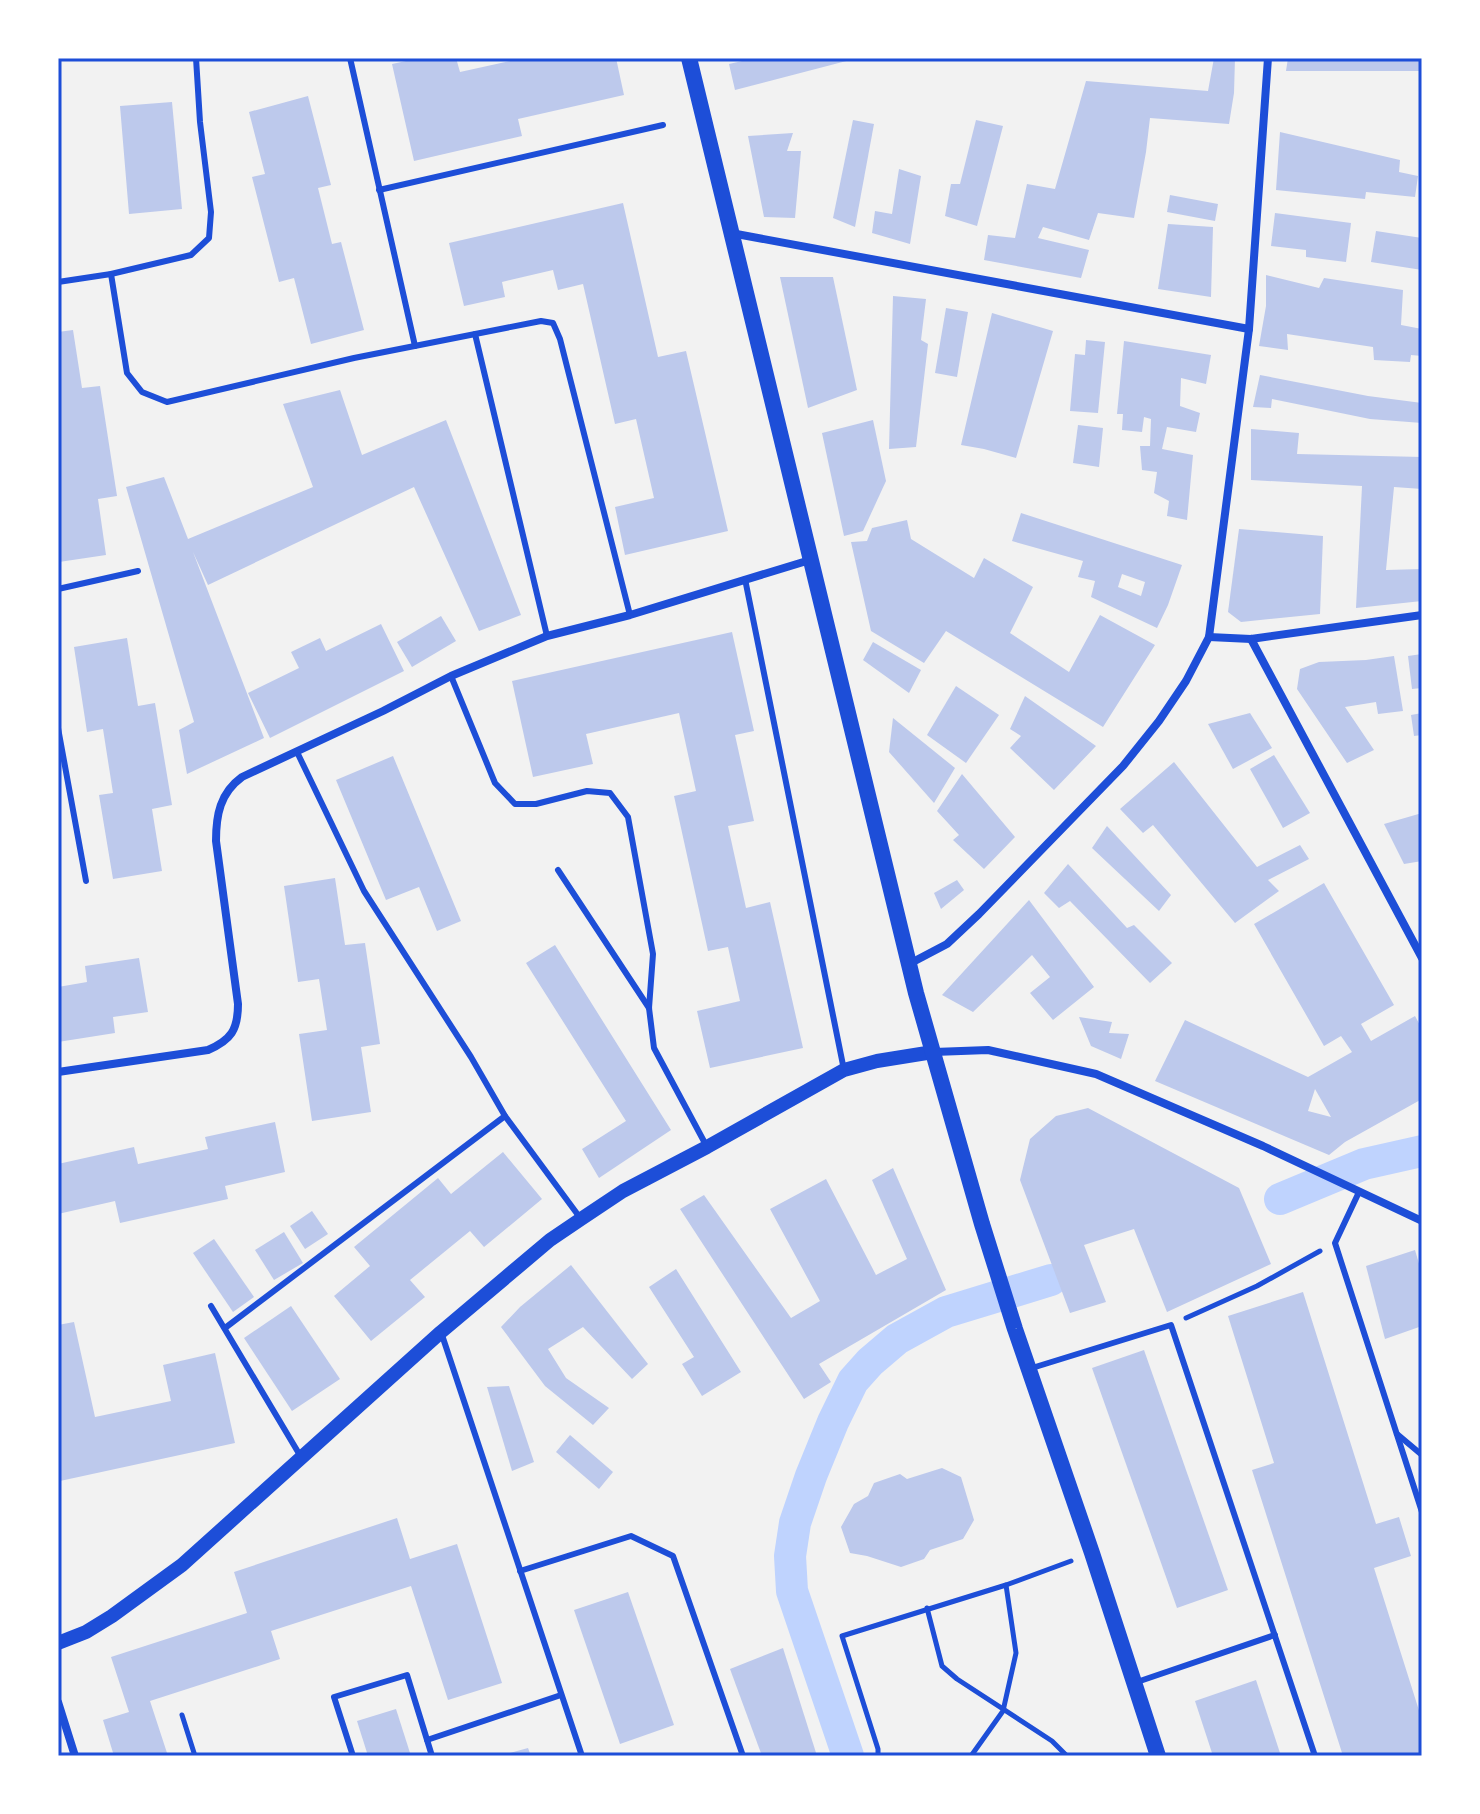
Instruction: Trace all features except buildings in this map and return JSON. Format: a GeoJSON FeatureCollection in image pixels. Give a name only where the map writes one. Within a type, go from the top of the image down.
{"type":"FeatureCollection","features":[{"type":"Feature","properties":{"kind":"main road"},"geometry":{"type":"LineString","coordinates":[[689,58],[933,1052],[1015,1329],[1158,1756]]}},
{"type":"Feature","properties":{"kind":"street"},"geometry":{"type":"LineString","coordinates":[[909,964],[947,944],[1123,766],[1186,681],[1209,637],[1249,329],[1268,58]]}},
{"type":"Feature","properties":{"kind":"street"},"geometry":{"type":"LineString","coordinates":[[731,233],[1249,329]]}},
{"type":"Feature","properties":{"kind":"street"},"geometry":{"type":"LineString","coordinates":[[58,1072],[208,1050],[223,1043],[232,1033],[238,1019],[238,1004],[216,841],[218,811],[225,794],[236,782],[451,676],[547,636],[630,615],[811,559]]}},
{"type":"Feature","properties":{"kind":"street"},"geometry":{"type":"LineString","coordinates":[[1209,637],[1251,639],[1422,615]]}},
{"type":"Feature","properties":{"kind":"street"},"geometry":{"type":"LineString","coordinates":[[1251,639],[1422,958]]}},
{"type":"Feature","properties":{"kind":"street"},"geometry":{"type":"LineString","coordinates":[[58,1643],[86,1632],[112,1616],[182,1565],[441,1332],[550,1240],[623,1191],[844,1070],[933,1052],[988,1050],[1096,1074],[1298,1162],[1422,1221]]}},
{"type":"Feature","properties":{"kind":"street"},"geometry":{"type":"LineString","coordinates":[[58,1702],[75,1756]]}},
{"type":"Feature","properties":{"kind":"lane"},"geometry":{"type":"LineString","coordinates":[[58,282],[111,274],[191,255],[209,238],[211,212],[196,58]]}},
{"type":"Feature","properties":{"kind":"lane"},"geometry":{"type":"LineString","coordinates":[[350,58],[415,346]]}},
{"type":"Feature","properties":{"kind":"lane"},"geometry":{"type":"LineString","coordinates":[[379,190],[663,125]]}},
{"type":"Feature","properties":{"kind":"lane"},"geometry":{"type":"LineString","coordinates":[[111,274],[127,373],[142,392],[167,402],[354,358],[541,321],[553,323],[560,339],[630,615]]}},
{"type":"Feature","properties":{"kind":"lane"},"geometry":{"type":"LineString","coordinates":[[475,334],[547,636]]}},
{"type":"Feature","properties":{"kind":"lane"},"geometry":{"type":"LineString","coordinates":[[58,589],[138,571]]}},
{"type":"Feature","properties":{"kind":"lane"},"geometry":{"type":"LineString","coordinates":[[745,579],[844,1070]]}},
{"type":"Feature","properties":{"kind":"lane"},"geometry":{"type":"LineString","coordinates":[[451,676],[495,783],[515,804],[536,804],[587,791],[610,793],[628,817],[653,954],[649,1008],[654,1048],[707,1147]]}},
{"type":"Feature","properties":{"kind":"lane"},"geometry":{"type":"LineString","coordinates":[[58,728],[86,881]]}},
{"type":"Feature","properties":{"kind":"lane"},"geometry":{"type":"LineString","coordinates":[[297,752],[364,891],[471,1057],[505,1116],[581,1219]]}},
{"type":"Feature","properties":{"kind":"lane"},"geometry":{"type":"LineString","coordinates":[[558,870],[649,1008]]}},
{"type":"Feature","properties":{"kind":"lane"},"geometry":{"type":"LineString","coordinates":[[225,1328],[505,1116]]}},
{"type":"Feature","properties":{"kind":"lane"},"geometry":{"type":"LineString","coordinates":[[1359,1192],[1335,1243],[1422,1512]]}},
{"type":"Feature","properties":{"kind":"lane"},"geometry":{"type":"LineString","coordinates":[[211,1306],[301,1458]]}},
{"type":"Feature","properties":{"kind":"lane"},"geometry":{"type":"LineString","coordinates":[[1029,1369],[1171,1325],[1315,1756]]}},
{"type":"Feature","properties":{"kind":"lane"},"geometry":{"type":"LineString","coordinates":[[441,1332],[582,1756]]}},
{"type":"Feature","properties":{"kind":"lane"},"geometry":{"type":"LineString","coordinates":[[1397,1434],[1422,1455]]}},
{"type":"Feature","properties":{"kind":"lane"},"geometry":{"type":"LineString","coordinates":[[520,1571],[631,1536],[673,1556],[743,1756]]}},
{"type":"Feature","properties":{"kind":"lane"},"geometry":{"type":"LineString","coordinates":[[1134,1683],[1275,1635]]}},
{"type":"Feature","properties":{"kind":"lane"},"geometry":{"type":"LineString","coordinates":[[353,1756],[334,1697],[407,1675],[432,1756]]}},
{"type":"Feature","properties":{"kind":"lane"},"geometry":{"type":"LineString","coordinates":[[427,1740],[561,1695]]}},
{"type":"Feature","properties":{"kind":"path"},"geometry":{"type":"LineString","coordinates":[[1171,1325],[1257,1286],[1335,1243]]}},
{"type":"Feature","properties":{"kind":"path"},"geometry":{"type":"LineString","coordinates":[[878,1756],[842,1636],[1006,1585],[1092,1553]]}},
{"type":"Feature","properties":{"kind":"path"},"geometry":{"type":"LineString","coordinates":[[971,1756],[1003,1711],[1016,1653],[1006,1585]]}},
{"type":"Feature","properties":{"kind":"path"},"geometry":{"type":"LineString","coordinates":[[927,1608],[942,1666],[1003,1711],[1052,1741],[1067,1756]]}},
{"type":"Feature","properties":{"kind":"path"},"geometry":{"type":"LineString","coordinates":[[182,1715],[195,1756]]}},
{"type":"Feature","properties":{"kind":"waterway"},"geometry":{"type":"LineString","coordinates":[[1280,1199],[1364,1164],[1422,1151]]}},
{"type":"Feature","properties":{"kind":"waterway"},"geometry":{"type":"LineString","coordinates":[[848,1756],[792,1591],[790,1556],[795,1523],[833,1422],[853,1381],[897,1339],[946,1312],[1051,1280]]}}]}
